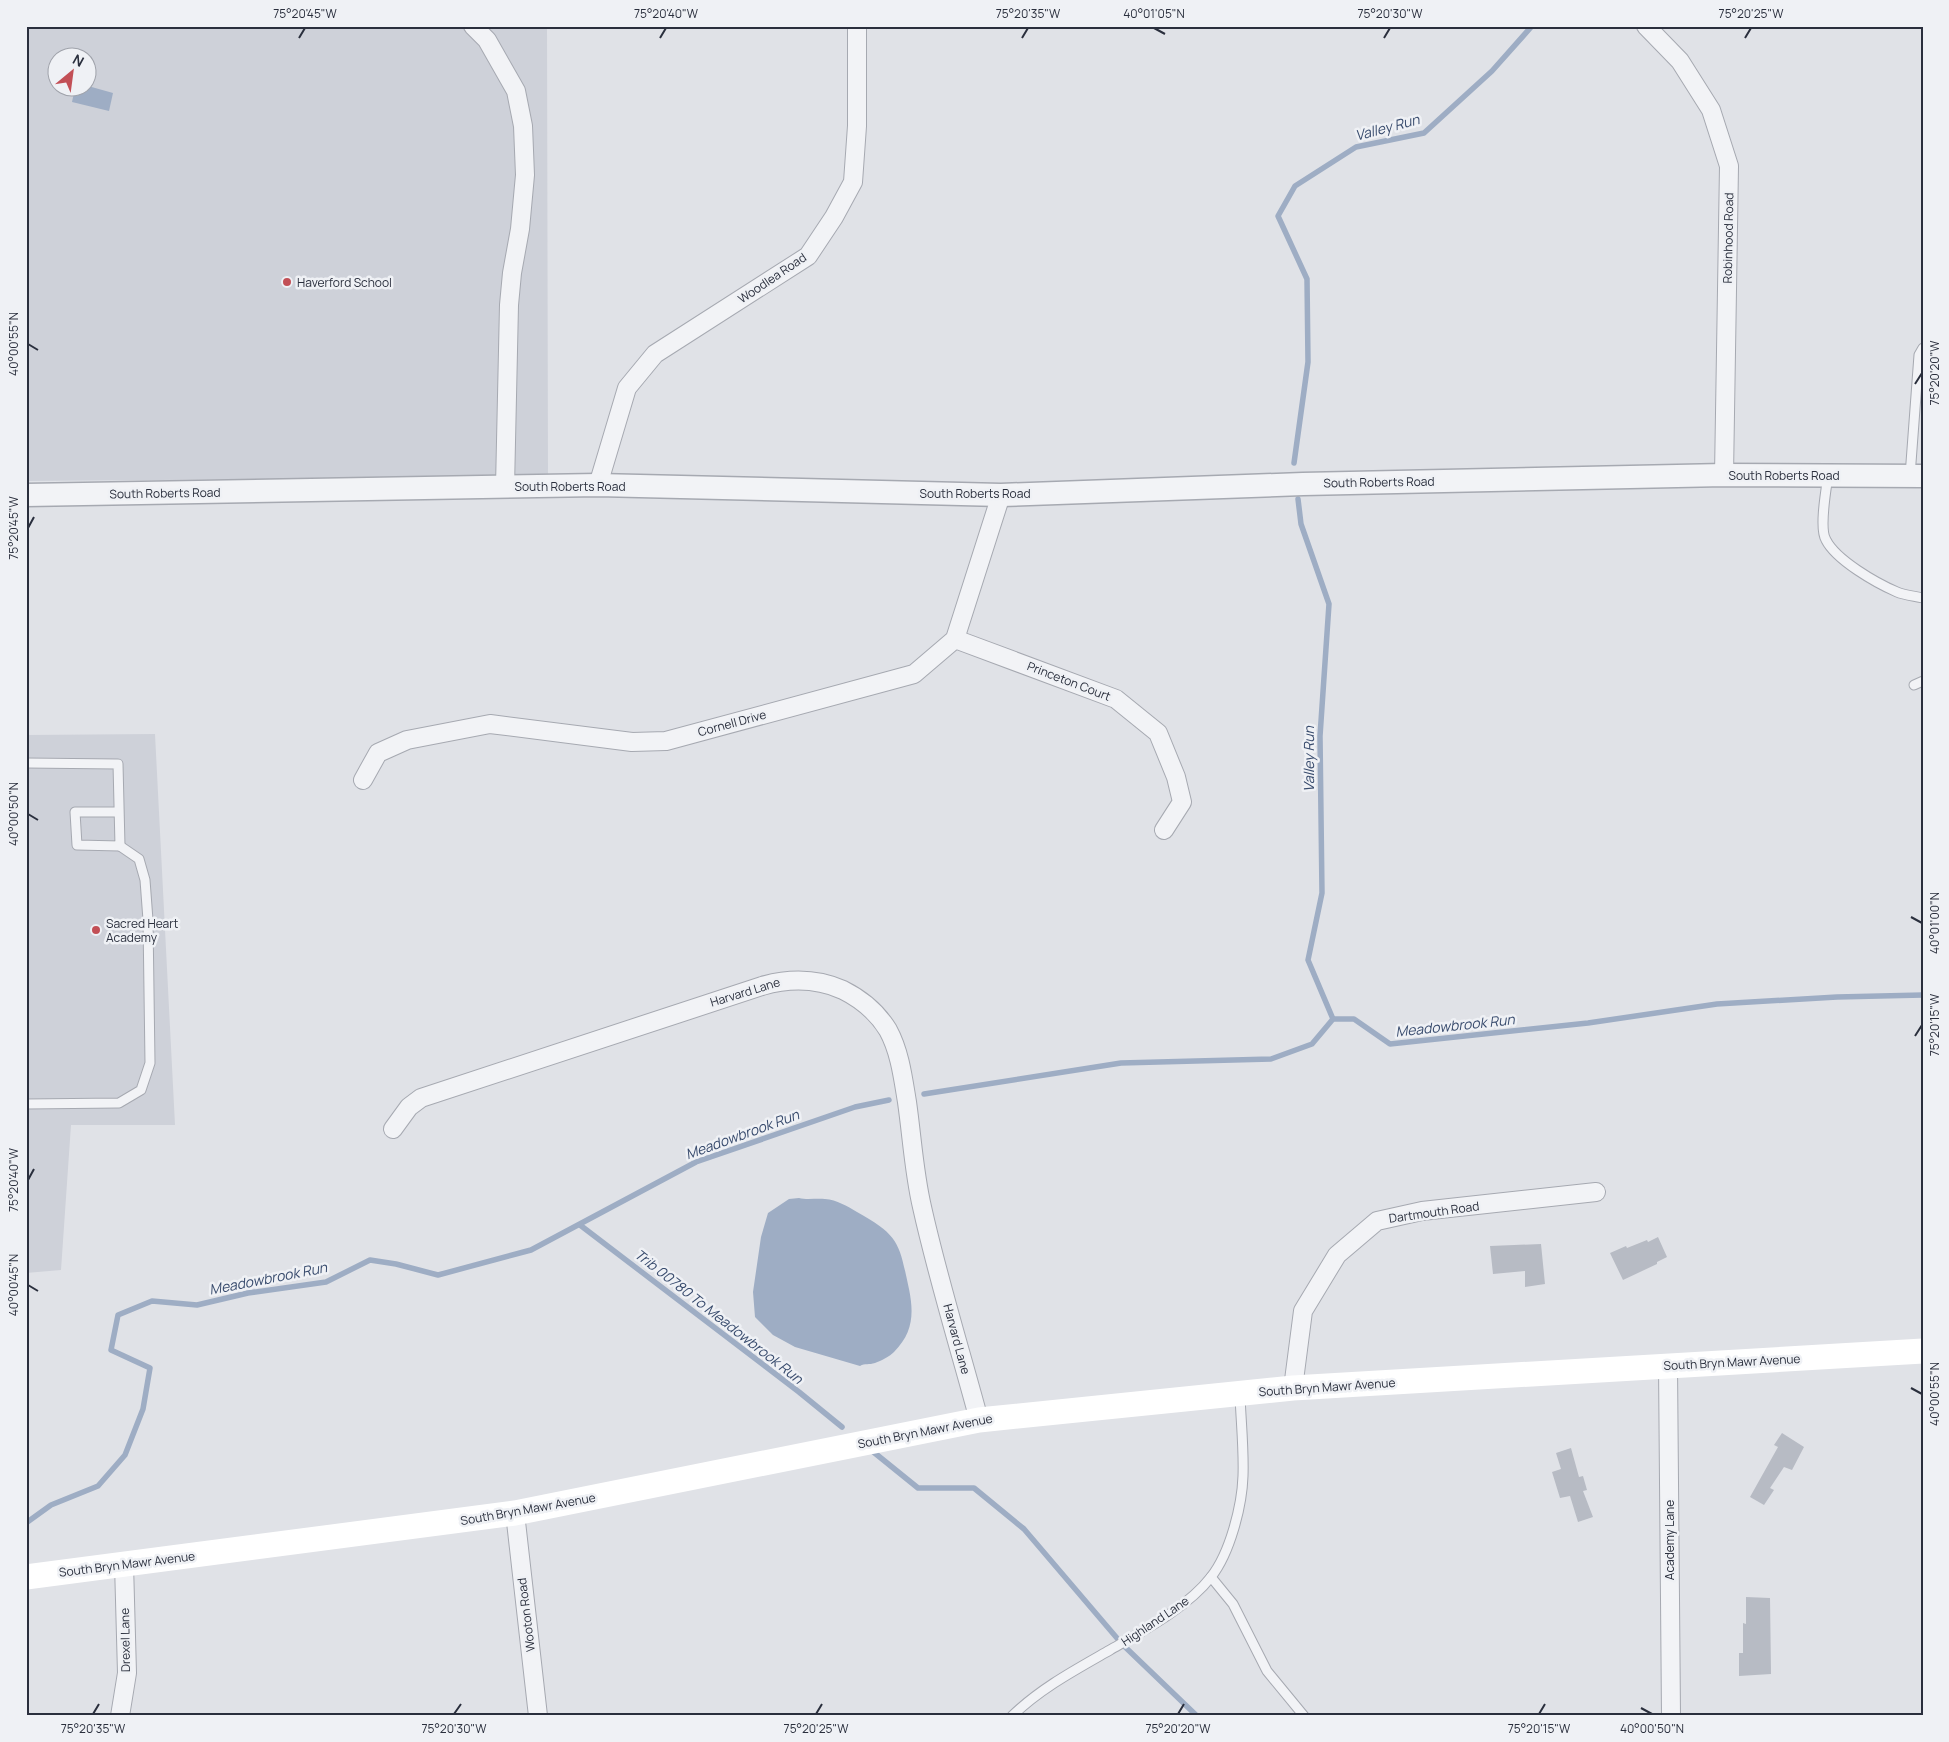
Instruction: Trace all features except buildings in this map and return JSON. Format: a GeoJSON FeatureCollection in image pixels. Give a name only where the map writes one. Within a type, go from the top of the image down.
{"type":"FeatureCollection","features":[{"type":"Feature","properties":{"kind":"main road","name":"South Bryn Mawr Avenue"},"geometry":{"type":"LineString","coordinates":[[26,1577],[514,1514],[978,1420],[1293,1388],[1923,1351]]}},
{"type":"Feature","properties":{"kind":"street"},"geometry":{"type":"LineString","coordinates":[[473,26],[487,40],[516,91],[523,126],[526,175],[509,305],[505,487]]}},
{"type":"Feature","properties":{"kind":"street","name":"Woodlea Road"},"geometry":{"type":"LineString","coordinates":[[598,485],[627,388],[655,354],[808,256],[834,217],[853,182],[857,126],[857,26]]}},
{"type":"Feature","properties":{"kind":"street","name":"Robinhood Road"},"geometry":{"type":"LineString","coordinates":[[1646,26],[1680,61],[1711,110],[1729,166],[1724,475]]}},
{"type":"Feature","properties":{"kind":"street","name":"South Roberts Road"},"geometry":{"type":"LineString","coordinates":[[26,495],[598,485],[1001,495],[1304,484],[1724,475],[1916,476]]}},
{"type":"Feature","properties":{"kind":"street"},"geometry":{"type":"LineString","coordinates":[[955,639],[1001,495]]}},
{"type":"Feature","properties":{"kind":"street","name":"Cornell Drive"},"geometry":{"type":"LineString","coordinates":[[363,780],[378,753],[407,740],[490,724],[632,742],[666,741],[914,674],[955,639]]}},
{"type":"Feature","properties":{"kind":"street","name":"Princeton Court"},"geometry":{"type":"LineString","coordinates":[[955,639],[1116,699],[1158,733],[1176,777],[1182,802],[1164,830]]}},
{"type":"Feature","properties":{"kind":"street","name":"Harvard Lane"},"geometry":{"type":"LineString","coordinates":[[393,1129],[409,1107],[421,1098],[762,986],[792,980],[813,980],[848,992],[878,1015],[888,1030],[898,1056],[905,1090],[922,1206],[978,1420]]}},
{"type":"Feature","properties":{"kind":"street","name":"Dartmouth Road"},"geometry":{"type":"LineString","coordinates":[[1293,1388],[1302,1311],[1337,1255],[1377,1221],[1422,1211],[1596,1192]]}},
{"type":"Feature","properties":{"kind":"street","name":"Academy Lane"},"geometry":{"type":"LineString","coordinates":[[1668,1365],[1671,1716]]}},
{"type":"Feature","properties":{"kind":"street","name":"Wooton Road"},"geometry":{"type":"LineString","coordinates":[[514,1514],[538,1716]]}},
{"type":"Feature","properties":{"kind":"street","name":"Drexel Lane"},"geometry":{"type":"LineString","coordinates":[[120,1716],[127,1673],[124,1564]]}},
{"type":"Feature","properties":{"kind":"lane"},"geometry":{"type":"LineString","coordinates":[[1916,476],[1919,355],[1923,348]]}},
{"type":"Feature","properties":{"kind":"lane"},"geometry":{"type":"LineString","coordinates":[[1828,475],[1823,514],[1825,540],[1842,559],[1867,576],[1898,593],[1923,598]]}},
{"type":"Feature","properties":{"kind":"lane"},"geometry":{"type":"LineString","coordinates":[[26,763],[118,764],[120,846]]}},
{"type":"Feature","properties":{"kind":"lane"},"geometry":{"type":"LineString","coordinates":[[26,1104],[119,1104],[141,1090],[150,1063],[148,920],[145,880],[139,859],[120,846],[77,845],[75,812],[119,812]]}},
{"type":"Feature","properties":{"kind":"lane","name":"Highland Lane"},"geometry":{"type":"LineString","coordinates":[[1012,1716],[1048,1685],[1130,1638],[1186,1601],[1211,1577],[1223,1557],[1239,1510],[1243,1476],[1240,1393]]}},
{"type":"Feature","properties":{"kind":"lane"},"geometry":{"type":"LineString","coordinates":[[1211,1577],[1233,1604],[1267,1671],[1304,1716]]}},
{"type":"Feature","properties":{"kind":"shaded area","name":"Haverford School"},"geometry":{"type":"Polygon","coordinates":[[[26,26],[547,26],[548,477],[26,481],[26,26]]]}},
{"type":"Feature","properties":{"kind":"shaded area","name":"Sacred Heart Academy"},"geometry":{"type":"Polygon","coordinates":[[[155,734],[175,1125],[71,1125],[61,1270],[26,1273],[26,735],[155,734]]]}},
{"type":"Feature","properties":{"kind":"water"},"geometry":{"type":"Polygon","coordinates":[[[98,89],[113,93],[109,111],[72,102],[73,98],[98,98],[98,89]]]}},
{"type":"Feature","properties":{"kind":"water"},"geometry":{"type":"Polygon","coordinates":[[[789,1199],[825,1199],[842,1204],[871,1220],[890,1235],[895,1242],[906,1273],[911,1298],[911,1315],[905,1338],[894,1352],[883,1360],[860,1366],[795,1347],[773,1335],[755,1317],[753,1292],[761,1237],[768,1213],[789,1199]]]}},
{"type":"Feature","properties":{"kind":"waterway","name":"Valley Run"},"geometry":{"type":"LineString","coordinates":[[1294,463],[1308,362],[1307,279],[1278,216],[1295,186],[1356,147],[1424,133],[1492,71],[1532,26]]}},
{"type":"Feature","properties":{"kind":"waterway","name":"Valley Run"},"geometry":{"type":"LineString","coordinates":[[1298,499],[1301,524],[1329,604],[1320,736],[1322,893],[1308,960],[1333,1019]]}},
{"type":"Feature","properties":{"kind":"waterway","name":"Meadowbrook Run"},"geometry":{"type":"LineString","coordinates":[[924,1094],[1121,1063],[1271,1059],[1312,1044],[1333,1019],[1354,1019],[1390,1044],[1588,1023],[1717,1004],[1837,997],[1923,995]]}},
{"type":"Feature","properties":{"kind":"waterway","name":"Meadowbrook Run"},"geometry":{"type":"LineString","coordinates":[[26,1523],[51,1505],[98,1486],[125,1455],[143,1409],[150,1368],[111,1350],[118,1315],[152,1301],[197,1305],[248,1293],[326,1282],[370,1260],[396,1264],[438,1275],[531,1250],[696,1162],[855,1107],[889,1100]]}},
{"type":"Feature","properties":{"kind":"waterway","name":"Trib 00780 To Meadowbrook Run"},"geometry":{"type":"LineString","coordinates":[[580,1225],[842,1427]]}},
{"type":"Feature","properties":{"kind":"waterway","name":"Trib 00780 To Meadowbrook Run"},"geometry":{"type":"LineString","coordinates":[[871,1450],[918,1488],[974,1488],[1024,1529],[1122,1644],[1197,1716]]}},
{"type":"Feature","properties":{"kind":"place","name":"Haverford School"},"geometry":{"type":"Point","coordinates":[287,282]}},
{"type":"Feature","properties":{"kind":"place","name":"Sacred Heart Academy"},"geometry":{"type":"Point","coordinates":[96,930]}}]}
